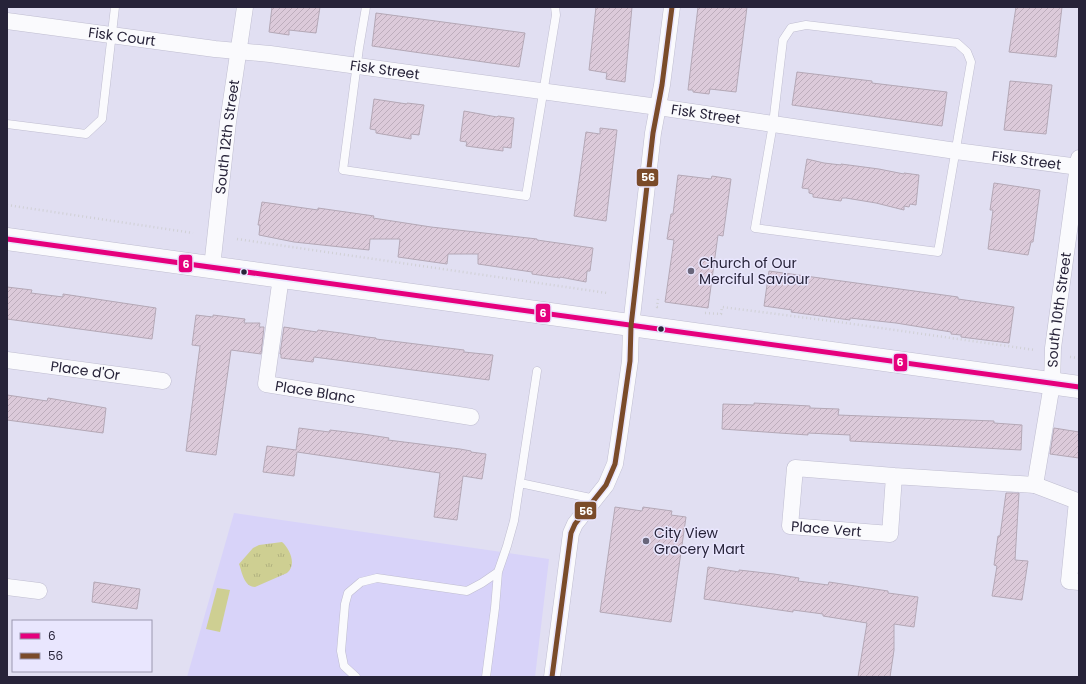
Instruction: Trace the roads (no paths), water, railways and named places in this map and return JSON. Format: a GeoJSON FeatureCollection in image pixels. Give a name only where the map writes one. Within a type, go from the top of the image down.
{"type":"FeatureCollection","features":[{"type":"Feature","properties":{"kind":"main road"},"geometry":{"type":"LineString","coordinates":[[7,238],[1079,388]]}},
{"type":"Feature","properties":{"kind":"street","name":"South 12th Street"},"geometry":{"type":"LineString","coordinates":[[212,267],[228,122],[245,7]]}},
{"type":"Feature","properties":{"kind":"street"},"geometry":{"type":"LineString","coordinates":[[552,677],[571,533],[575,524],[606,485],[615,464],[620,438],[630,361],[631,326],[672,7]]}},
{"type":"Feature","properties":{"kind":"street","name":"Fisk Court"},"geometry":{"type":"LineString","coordinates":[[7,21],[238,51]]}},
{"type":"Feature","properties":{"kind":"street","name":"Fisk Street"},"geometry":{"type":"LineString","coordinates":[[238,51],[270,54],[658,107],[956,151],[1079,164]]}},
{"type":"Feature","properties":{"kind":"street","name":"South 10th Street"},"geometry":{"type":"LineString","coordinates":[[1035,485],[1052,384],[1053,352],[1079,164]]}},
{"type":"Feature","properties":{"kind":"street","name":"Place Blanc"},"geometry":{"type":"LineString","coordinates":[[281,277],[266,384],[471,417]]}},
{"type":"Feature","properties":{"kind":"street","name":"Place d'Or"},"geometry":{"type":"LineString","coordinates":[[7,360],[163,381]]}},
{"type":"Feature","properties":{"kind":"street","name":"Place Vert"},"geometry":{"type":"LineString","coordinates":[[894,476],[890,534],[790,526],[795,468],[1035,485],[1078,501]]}},
{"type":"Feature","properties":{"kind":"street"},"geometry":{"type":"LineString","coordinates":[[1078,501],[1069,581],[1079,582]]}},
{"type":"Feature","properties":{"kind":"street"},"geometry":{"type":"LineString","coordinates":[[7,588],[39,591]]}},
{"type":"Feature","properties":{"kind":"lane"},"geometry":{"type":"LineString","coordinates":[[7,124],[86,134],[102,119],[115,7]]}},
{"type":"Feature","properties":{"kind":"lane"},"geometry":{"type":"LineString","coordinates":[[366,7],[356,66],[343,170],[526,196],[556,15],[555,7]]}},
{"type":"Feature","properties":{"kind":"lane"},"geometry":{"type":"LineString","coordinates":[[806,25],[957,43],[966,52],[971,62],[938,252],[755,228],[773,124],[782,40],[791,28],[806,25]]}},
{"type":"Feature","properties":{"kind":"lane"},"geometry":{"type":"LineString","coordinates":[[486,677],[498,572],[509,540],[520,483],[537,371]]}},
{"type":"Feature","properties":{"kind":"lane"},"geometry":{"type":"LineString","coordinates":[[520,483],[595,499]]}},
{"type":"Feature","properties":{"kind":"lane"},"geometry":{"type":"LineString","coordinates":[[356,677],[344,666],[341,651],[348,593],[361,582],[377,578],[467,591],[498,572]]}},
{"type":"Feature","properties":{"kind":"place","name":"Church of Our Merciful Saviour"},"geometry":{"type":"Point","coordinates":[691,271]}},
{"type":"Feature","properties":{"kind":"place","name":"City View Grocery Mart"},"geometry":{"type":"Point","coordinates":[646,541]}}]}
